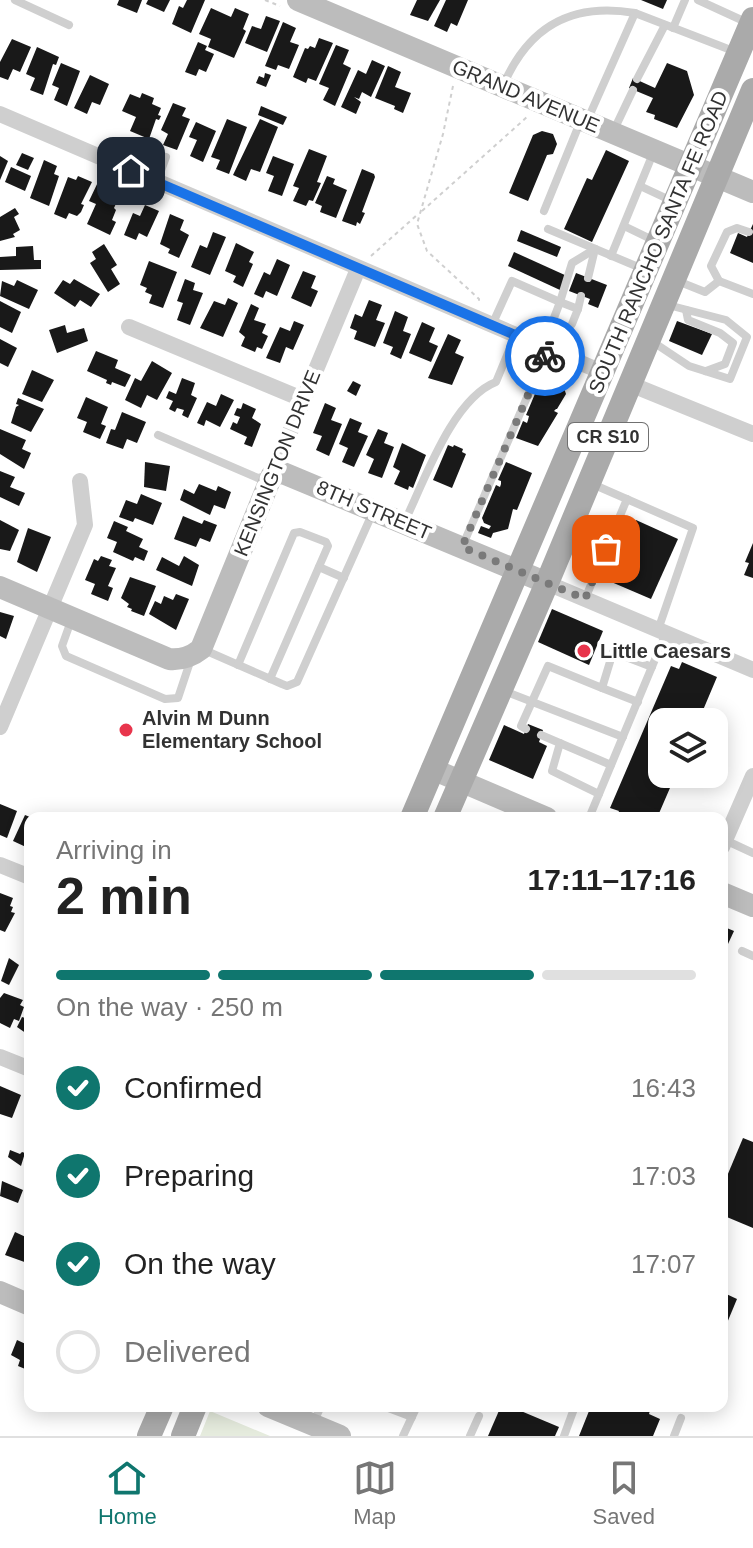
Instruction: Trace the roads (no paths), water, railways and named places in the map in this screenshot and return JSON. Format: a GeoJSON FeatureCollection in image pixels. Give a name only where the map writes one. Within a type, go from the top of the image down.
{"type":"FeatureCollection","features":[{"type":"Feature","properties":{"kind":"main road","name":"SOUTH RANCHO SANTA FE ROAD"},"geometry":{"type":"LineString","coordinates":[[414,812],[752,22]]}},
{"type":"Feature","properties":{"kind":"main road","name":"SOUTH RANCHO SANTA FE ROAD"},"geometry":{"type":"LineString","coordinates":[[447,812],[649,340],[675,307],[674,280],[753,90]]}},
{"type":"Feature","properties":{"kind":"main road"},"geometry":{"type":"LineString","coordinates":[[149,1436],[159,1412]]}},
{"type":"Feature","properties":{"kind":"main road"},"geometry":{"type":"LineString","coordinates":[[183,1436],[193,1412]]}},
{"type":"Feature","properties":{"kind":"street","name":"GRAND AVENUE"},"geometry":{"type":"LineString","coordinates":[[289,3],[503,86],[753,190]]}},
{"type":"Feature","properties":{"kind":"street"},"geometry":{"type":"LineString","coordinates":[[0,114],[602,372]]}},
{"type":"Feature","properties":{"kind":"street","name":"KENSINGTON DRIVE"},"geometry":{"type":"LineString","coordinates":[[197,652],[358,269]]}},
{"type":"Feature","properties":{"kind":"street"},"geometry":{"type":"LineString","coordinates":[[129,327],[302,399]]}},
{"type":"Feature","properties":{"kind":"street"},"geometry":{"type":"LineString","coordinates":[[630,384],[753,434]]}},
{"type":"Feature","properties":{"kind":"street","name":"8TH STREET"},"geometry":{"type":"LineString","coordinates":[[272,475],[283,473],[547,583]]}},
{"type":"Feature","properties":{"kind":"street"},"geometry":{"type":"LineString","coordinates":[[0,727],[85,525],[80,481]]}},
{"type":"Feature","properties":{"kind":"street"},"geometry":{"type":"LineString","coordinates":[[547,583],[753,670]]}},
{"type":"Feature","properties":{"kind":"street"},"geometry":{"type":"LineString","coordinates":[[0,587],[169,659],[180,660],[197,652]]}},
{"type":"Feature","properties":{"kind":"street"},"geometry":{"type":"LineString","coordinates":[[432,769],[533,812]]}},
{"type":"Feature","properties":{"kind":"street"},"geometry":{"type":"LineString","coordinates":[[728,833],[753,776]]}},
{"type":"Feature","properties":{"kind":"street"},"geometry":{"type":"LineString","coordinates":[[0,865],[24,875]]}},
{"type":"Feature","properties":{"kind":"street"},"geometry":{"type":"LineString","coordinates":[[728,896],[753,906]]}},
{"type":"Feature","properties":{"kind":"street"},"geometry":{"type":"LineString","coordinates":[[0,1057],[24,1067]]}},
{"type":"Feature","properties":{"kind":"street"},"geometry":{"type":"LineString","coordinates":[[0,1292],[24,1302]]}},
{"type":"Feature","properties":{"kind":"street"},"geometry":{"type":"LineString","coordinates":[[317,1415],[340,1436]]}},
{"type":"Feature","properties":{"kind":"lane"},"geometry":{"type":"LineString","coordinates":[[15,0],[69,25]]}},
{"type":"Feature","properties":{"kind":"lane"},"geometry":{"type":"LineString","coordinates":[[637,79],[685,0]]}},
{"type":"Feature","properties":{"kind":"lane"},"geometry":{"type":"LineString","coordinates":[[698,0],[752,22]]}},
{"type":"Feature","properties":{"kind":"lane"},"geometry":{"type":"LineString","coordinates":[[503,86],[513,61],[533,37],[556,22],[611,9],[635,13],[738,53]]}},
{"type":"Feature","properties":{"kind":"lane"},"geometry":{"type":"LineString","coordinates":[[544,211],[635,13]]}},
{"type":"Feature","properties":{"kind":"lane"},"geometry":{"type":"LineString","coordinates":[[613,133],[633,90]]}},
{"type":"Feature","properties":{"kind":"lane"},"geometry":{"type":"LineString","coordinates":[[611,256],[654,150]]}},
{"type":"Feature","properties":{"kind":"lane"},"geometry":{"type":"LineString","coordinates":[[157,182],[166,157]]}},
{"type":"Feature","properties":{"kind":"lane"},"geometry":{"type":"LineString","coordinates":[[640,186],[675,202]]}},
{"type":"Feature","properties":{"kind":"lane"},"geometry":{"type":"LineString","coordinates":[[624,226],[658,242]]}},
{"type":"Feature","properties":{"kind":"lane"},"geometry":{"type":"LineString","coordinates":[[749,232],[737,228],[727,232],[711,266],[719,281],[753,294]]}},
{"type":"Feature","properties":{"kind":"lane"},"geometry":{"type":"LineString","coordinates":[[548,229],[646,271]]}},
{"type":"Feature","properties":{"kind":"lane"},"geometry":{"type":"LineString","coordinates":[[588,278],[595,249]]}},
{"type":"Feature","properties":{"kind":"lane"},"geometry":{"type":"LineString","coordinates":[[462,547],[545,348],[572,263],[595,249]]}},
{"type":"Feature","properties":{"kind":"lane"},"geometry":{"type":"LineString","coordinates":[[674,280],[705,292],[719,281]]}},
{"type":"Feature","properties":{"kind":"lane"},"geometry":{"type":"LineString","coordinates":[[491,325],[512,281],[578,309]]}},
{"type":"Feature","properties":{"kind":"lane"},"geometry":{"type":"LineString","coordinates":[[572,324],[581,296]]}},
{"type":"Feature","properties":{"kind":"lane"},"geometry":{"type":"LineString","coordinates":[[675,307],[688,320],[720,333],[733,343],[725,364],[705,371]]}},
{"type":"Feature","properties":{"kind":"lane"},"geometry":{"type":"LineString","coordinates":[[649,340],[689,366],[730,379],[747,337],[726,320],[675,307]]}},
{"type":"Feature","properties":{"kind":"lane"},"geometry":{"type":"LineString","coordinates":[[404,523],[458,412],[481,388],[496,382],[515,336]]}},
{"type":"Feature","properties":{"kind":"lane"},"geometry":{"type":"LineString","coordinates":[[158,435],[258,478],[272,475]]}},
{"type":"Feature","properties":{"kind":"lane"},"geometry":{"type":"LineString","coordinates":[[589,483],[693,528],[652,667],[592,812]]}},
{"type":"Feature","properties":{"kind":"lane"},"geometry":{"type":"LineString","coordinates":[[585,599],[627,499]]}},
{"type":"Feature","properties":{"kind":"lane"},"geometry":{"type":"LineString","coordinates":[[72,617],[62,646],[66,656],[165,699],[178,698],[197,652],[287,686],[301,678],[374,510]]}},
{"type":"Feature","properties":{"kind":"lane"},"geometry":{"type":"LineString","coordinates":[[238,665],[297,532],[327,544],[270,679]]}},
{"type":"Feature","properties":{"kind":"lane"},"geometry":{"type":"LineString","coordinates":[[319,567],[344,578]]}},
{"type":"Feature","properties":{"kind":"lane"},"geometry":{"type":"LineString","coordinates":[[602,688],[613,652],[652,667]]}},
{"type":"Feature","properties":{"kind":"lane"},"geometry":{"type":"LineString","coordinates":[[526,729],[521,726],[548,666],[638,702]]}},
{"type":"Feature","properties":{"kind":"lane"},"geometry":{"type":"LineString","coordinates":[[501,689],[623,737]]}},
{"type":"Feature","properties":{"kind":"lane"},"geometry":{"type":"LineString","coordinates":[[541,735],[611,765]]}},
{"type":"Feature","properties":{"kind":"lane"},"geometry":{"type":"LineString","coordinates":[[560,743],[552,771],[599,794]]}},
{"type":"Feature","properties":{"kind":"lane"},"geometry":{"type":"LineString","coordinates":[[728,846],[753,853]]}},
{"type":"Feature","properties":{"kind":"lane"},"geometry":{"type":"LineString","coordinates":[[742,951],[753,956]]}},
{"type":"Feature","properties":{"kind":"lane"},"geometry":{"type":"LineString","coordinates":[[399,1412],[412,1417]]}},
{"type":"Feature","properties":{"kind":"lane"},"geometry":{"type":"LineString","coordinates":[[403,1436],[414,1412]]}},
{"type":"Feature","properties":{"kind":"lane"},"geometry":{"type":"LineString","coordinates":[[564,1436],[573,1412]]}},
{"type":"Feature","properties":{"kind":"lane"},"geometry":{"type":"LineString","coordinates":[[470,1436],[479,1416]]}},
{"type":"Feature","properties":{"kind":"lane"},"geometry":{"type":"LineString","coordinates":[[674,1436],[681,1418]]}},
{"type":"Feature","properties":{"kind":"place","name":"Little Caesars"},"geometry":{"type":"Point","coordinates":[584,651]}},
{"type":"Feature","properties":{"kind":"place","name":"Alvin M Dunn Elementary School"},"geometry":{"type":"Point","coordinates":[126,730]}}]}
